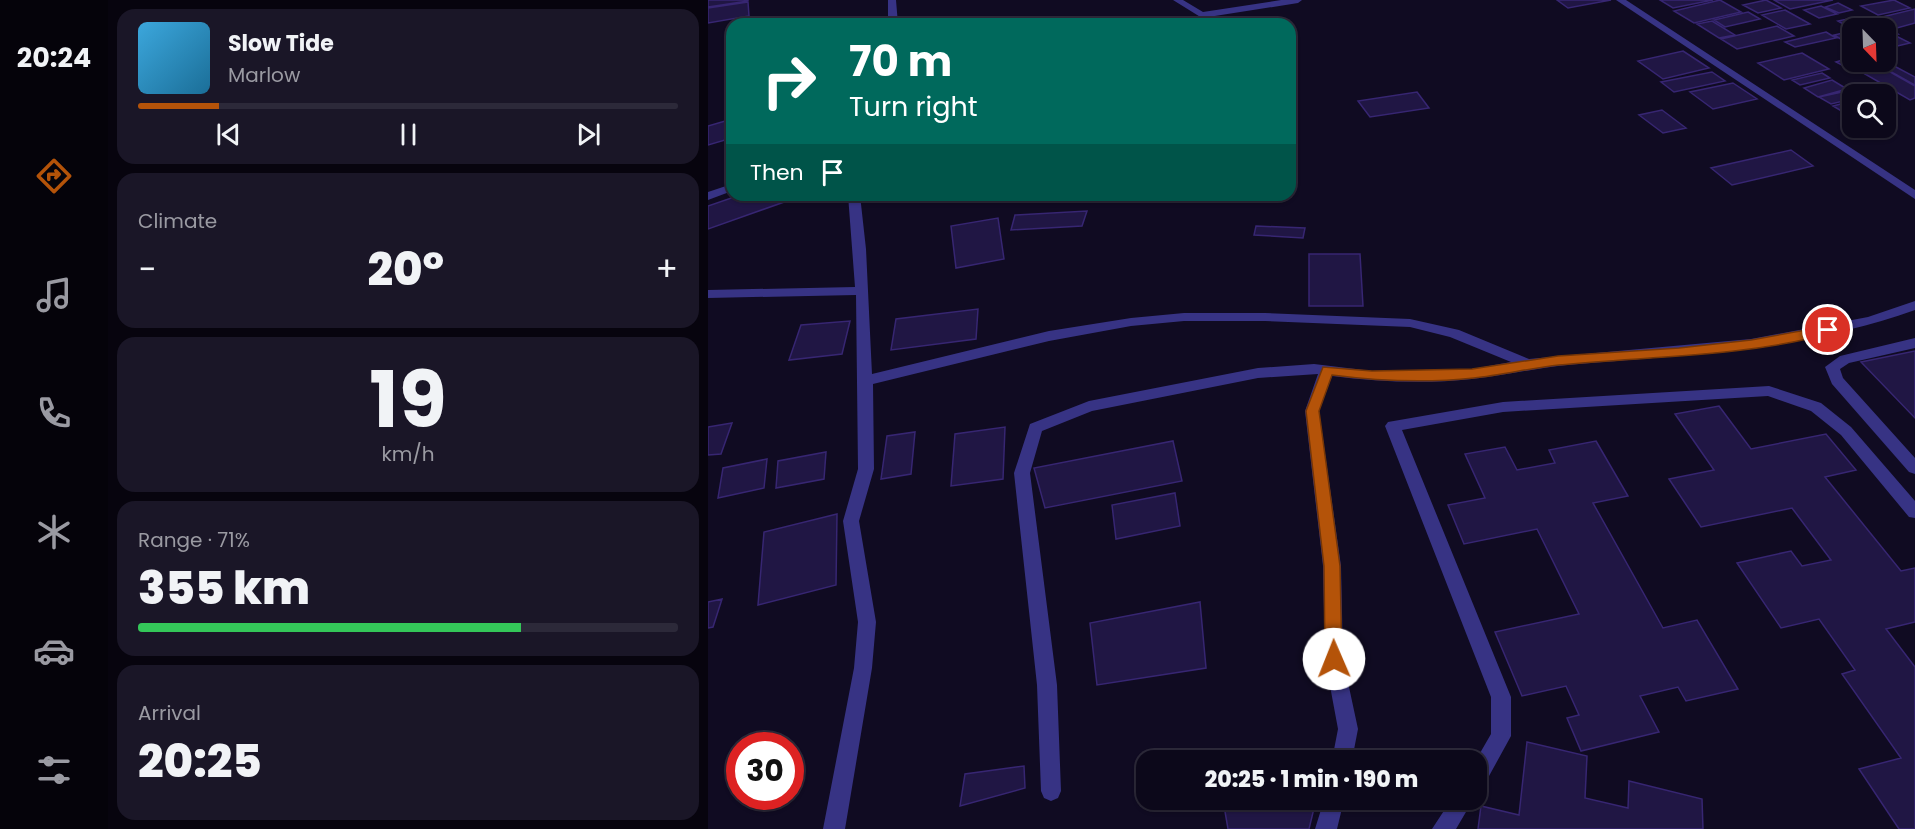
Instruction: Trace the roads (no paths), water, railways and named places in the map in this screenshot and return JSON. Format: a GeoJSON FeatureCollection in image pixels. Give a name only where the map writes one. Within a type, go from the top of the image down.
{"type":"FeatureCollection","features":[{"type":"Feature","properties":{"kind":"street"},"geometry":{"type":"LineString","coordinates":[[892,0],[893,18]]}},
{"type":"Feature","properties":{"kind":"street"},"geometry":{"type":"LineString","coordinates":[[1177,0],[1202,15],[1298,0]]}},
{"type":"Feature","properties":{"kind":"street"},"geometry":{"type":"LineString","coordinates":[[1620,0],[1915,195]]}},
{"type":"Feature","properties":{"kind":"street"},"geometry":{"type":"LineString","coordinates":[[708,196],[726,189]]}},
{"type":"Feature","properties":{"kind":"street"},"geometry":{"type":"LineString","coordinates":[[834,829],[863,668],[867,622],[851,520],[866,469],[866,381],[854,201]]}},
{"type":"Feature","properties":{"kind":"street"},"geometry":{"type":"LineString","coordinates":[[708,294],[862,291]]}},
{"type":"Feature","properties":{"kind":"street"},"geometry":{"type":"LineString","coordinates":[[1051,790],[1047,685],[1022,473],[1035,428],[1089,406],[1258,373],[1314,369],[1372,376],[1472,374],[1527,364],[1679,352],[1762,342],[1870,321],[1915,305]]}},
{"type":"Feature","properties":{"kind":"street"},"geometry":{"type":"LineString","coordinates":[[866,381],[1049,336],[1131,322],[1184,317],[1265,317],[1410,323],[1454,333],[1527,364]]}},
{"type":"Feature","properties":{"kind":"street"},"geometry":{"type":"LineString","coordinates":[[1915,343],[1845,359],[1832,367],[1837,380],[1915,468]]}},
{"type":"Feature","properties":{"kind":"street"},"geometry":{"type":"LineString","coordinates":[[1327,370],[1312,411],[1332,566],[1334,659],[1348,729],[1344,750]]}},
{"type":"Feature","properties":{"kind":"street"},"geometry":{"type":"LineString","coordinates":[[1487,761],[1501,736],[1501,697],[1393,426],[1503,407],[1769,391],[1816,407],[1846,431],[1915,512]]}},
{"type":"Feature","properties":{"kind":"street"},"geometry":{"type":"LineString","coordinates":[[1326,829],[1331,810]]}},
{"type":"Feature","properties":{"kind":"street"},"geometry":{"type":"LineString","coordinates":[[1443,829],[1456,810]]}}]}
